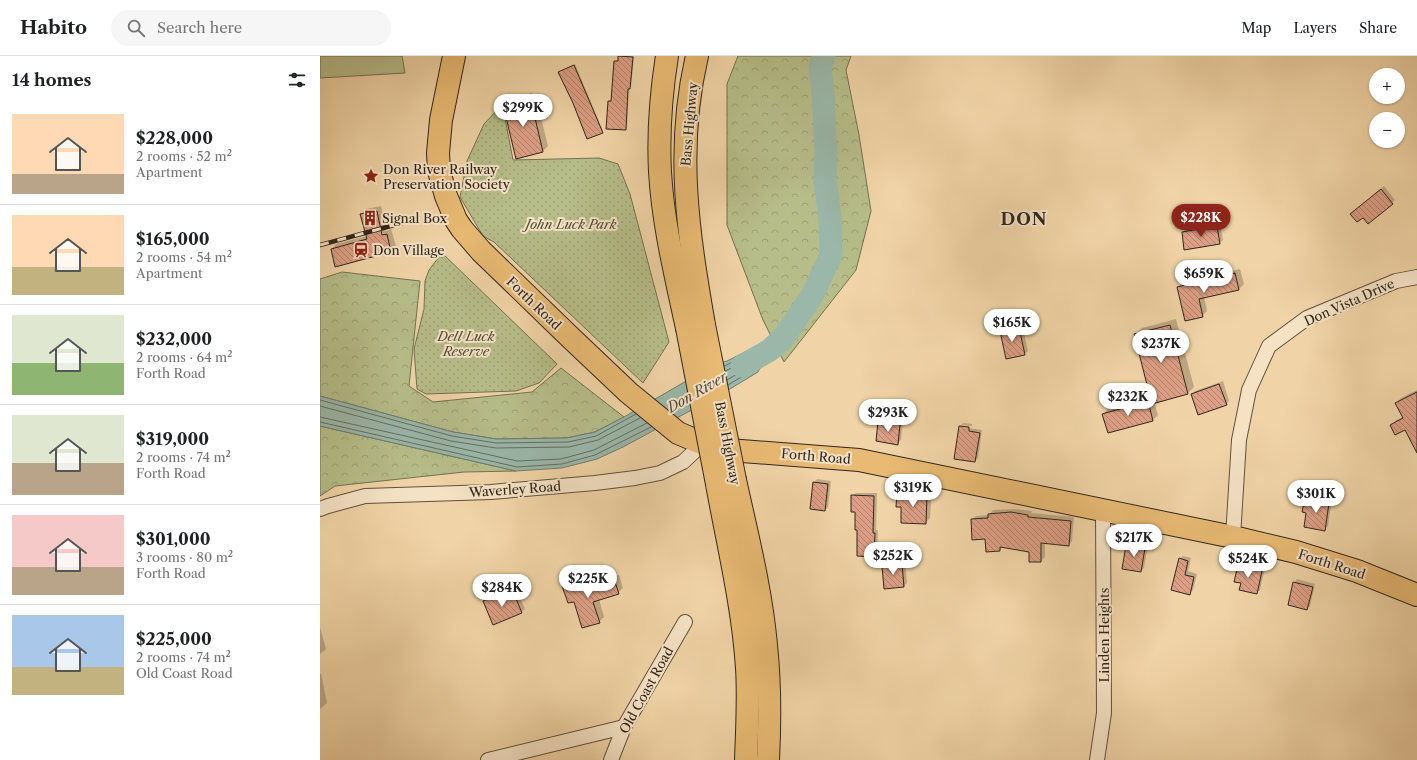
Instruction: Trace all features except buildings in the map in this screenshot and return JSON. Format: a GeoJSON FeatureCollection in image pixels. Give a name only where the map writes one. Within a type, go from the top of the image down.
{"type":"FeatureCollection","features":[{"type":"Feature","properties":{"kind":"main road","name":"Forth Road"},"geometry":{"type":"LineString","coordinates":[[454,56],[441,120],[438,153],[439,171],[446,196],[456,220],[481,251],[629,393],[678,433],[716,449],[859,460],[1232,537],[1303,554],[1356,571],[1417,595]]}},
{"type":"Feature","properties":{"kind":"main road","name":"Bass Highway"},"geometry":{"type":"LineString","coordinates":[[668,56],[662,88],[659,135],[660,172],[672,263],[695,326],[726,482],[747,668],[748,715],[746,760]]}},
{"type":"Feature","properties":{"kind":"main road","name":"Bass Highway"},"geometry":{"type":"LineString","coordinates":[[695,326],[693,259],[685,183],[685,149],[689,97],[697,56]]}},
{"type":"Feature","properties":{"kind":"main road","name":"Bass Highway"},"geometry":{"type":"LineString","coordinates":[[726,482],[755,573],[766,644],[770,719],[768,760]]}},
{"type":"Feature","properties":{"kind":"street","name":"Don Vista Drive"},"geometry":{"type":"LineString","coordinates":[[1232,537],[1239,440],[1249,390],[1269,346],[1307,318],[1396,280],[1417,277]]}},
{"type":"Feature","properties":{"kind":"street","name":"Waverley Road"},"geometry":{"type":"LineString","coordinates":[[320,509],[364,496],[491,492],[635,478],[660,473],[683,462],[697,448],[699,441]]}},
{"type":"Feature","properties":{"kind":"street","name":"Linden Heights"},"geometry":{"type":"LineString","coordinates":[[1097,760],[1104,713],[1103,510]]}},
{"type":"Feature","properties":{"kind":"street","name":"Old Coast Road"},"geometry":{"type":"LineString","coordinates":[[612,760],[624,727],[684,622]]}},
{"type":"Feature","properties":{"kind":"street"},"geometry":{"type":"LineString","coordinates":[[488,760],[624,727]]}},
{"type":"Feature","properties":{"kind":"green space"},"geometry":{"type":"Polygon","coordinates":[[[320,56],[402,56],[405,73],[320,78],[320,56]]]}},
{"type":"Feature","properties":{"kind":"green space"},"geometry":{"type":"Polygon","coordinates":[[[738,56],[851,56],[846,70],[859,135],[871,211],[856,270],[784,362],[763,320],[727,225],[727,84],[738,56]]]}},
{"type":"Feature","properties":{"kind":"green space","name":"John Luck Park"},"geometry":{"type":"Polygon","coordinates":[[[499,108],[503,108],[513,160],[599,158],[618,164],[630,194],[669,342],[643,383],[494,242],[483,236],[460,197],[467,161],[484,124],[499,108]]]}},
{"type":"Feature","properties":{"kind":"green space","name":"Dell Luck Reserve"},"geometry":{"type":"Polygon","coordinates":[[[442,253],[557,364],[539,383],[516,391],[426,394],[417,389],[414,349],[424,309],[425,281],[429,270],[442,253]]]}},
{"type":"Feature","properties":{"kind":"green space"},"geometry":{"type":"Polygon","coordinates":[[[342,272],[420,281],[409,386],[433,402],[532,392],[561,368],[624,417],[595,432],[567,438],[496,439],[453,432],[320,396],[320,279],[342,272]]]}},
{"type":"Feature","properties":{"kind":"green space"},"geometry":{"type":"Polygon","coordinates":[[[320,426],[516,471],[464,472],[335,486],[320,496],[320,426]]]}},
{"type":"Feature","properties":{"kind":"water"},"geometry":{"type":"Polygon","coordinates":[[[751,349],[770,350],[758,372],[725,392],[623,447],[597,459],[562,468],[516,471],[320,426],[320,396],[453,432],[496,439],[567,438],[595,432],[714,365],[727,361],[751,349]]]}},
{"type":"Feature","properties":{"kind":"waterway","name":"Don River"},"geometry":{"type":"LineString","coordinates":[[742,366],[770,350],[784,337],[813,294],[831,255],[830,220],[825,180],[826,151],[820,67],[824,56]]}},
{"type":"Feature","properties":{"kind":"railway"},"geometry":{"type":"LineString","coordinates":[[320,245],[413,220]]}},
{"type":"Feature","properties":{"kind":"place","name":"Don River Railway Preservation Society"},"geometry":{"type":"Point","coordinates":[371,176]}},
{"type":"Feature","properties":{"kind":"place","name":"Signal Box"},"geometry":{"type":"Point","coordinates":[370,218]}},
{"type":"Feature","properties":{"kind":"place","name":"Don Village"},"geometry":{"type":"Point","coordinates":[361,250]}},
{"type":"Feature","properties":{"kind":"district","name":"DON"},"geometry":{"type":"Point","coordinates":[1024,219]}}]}
